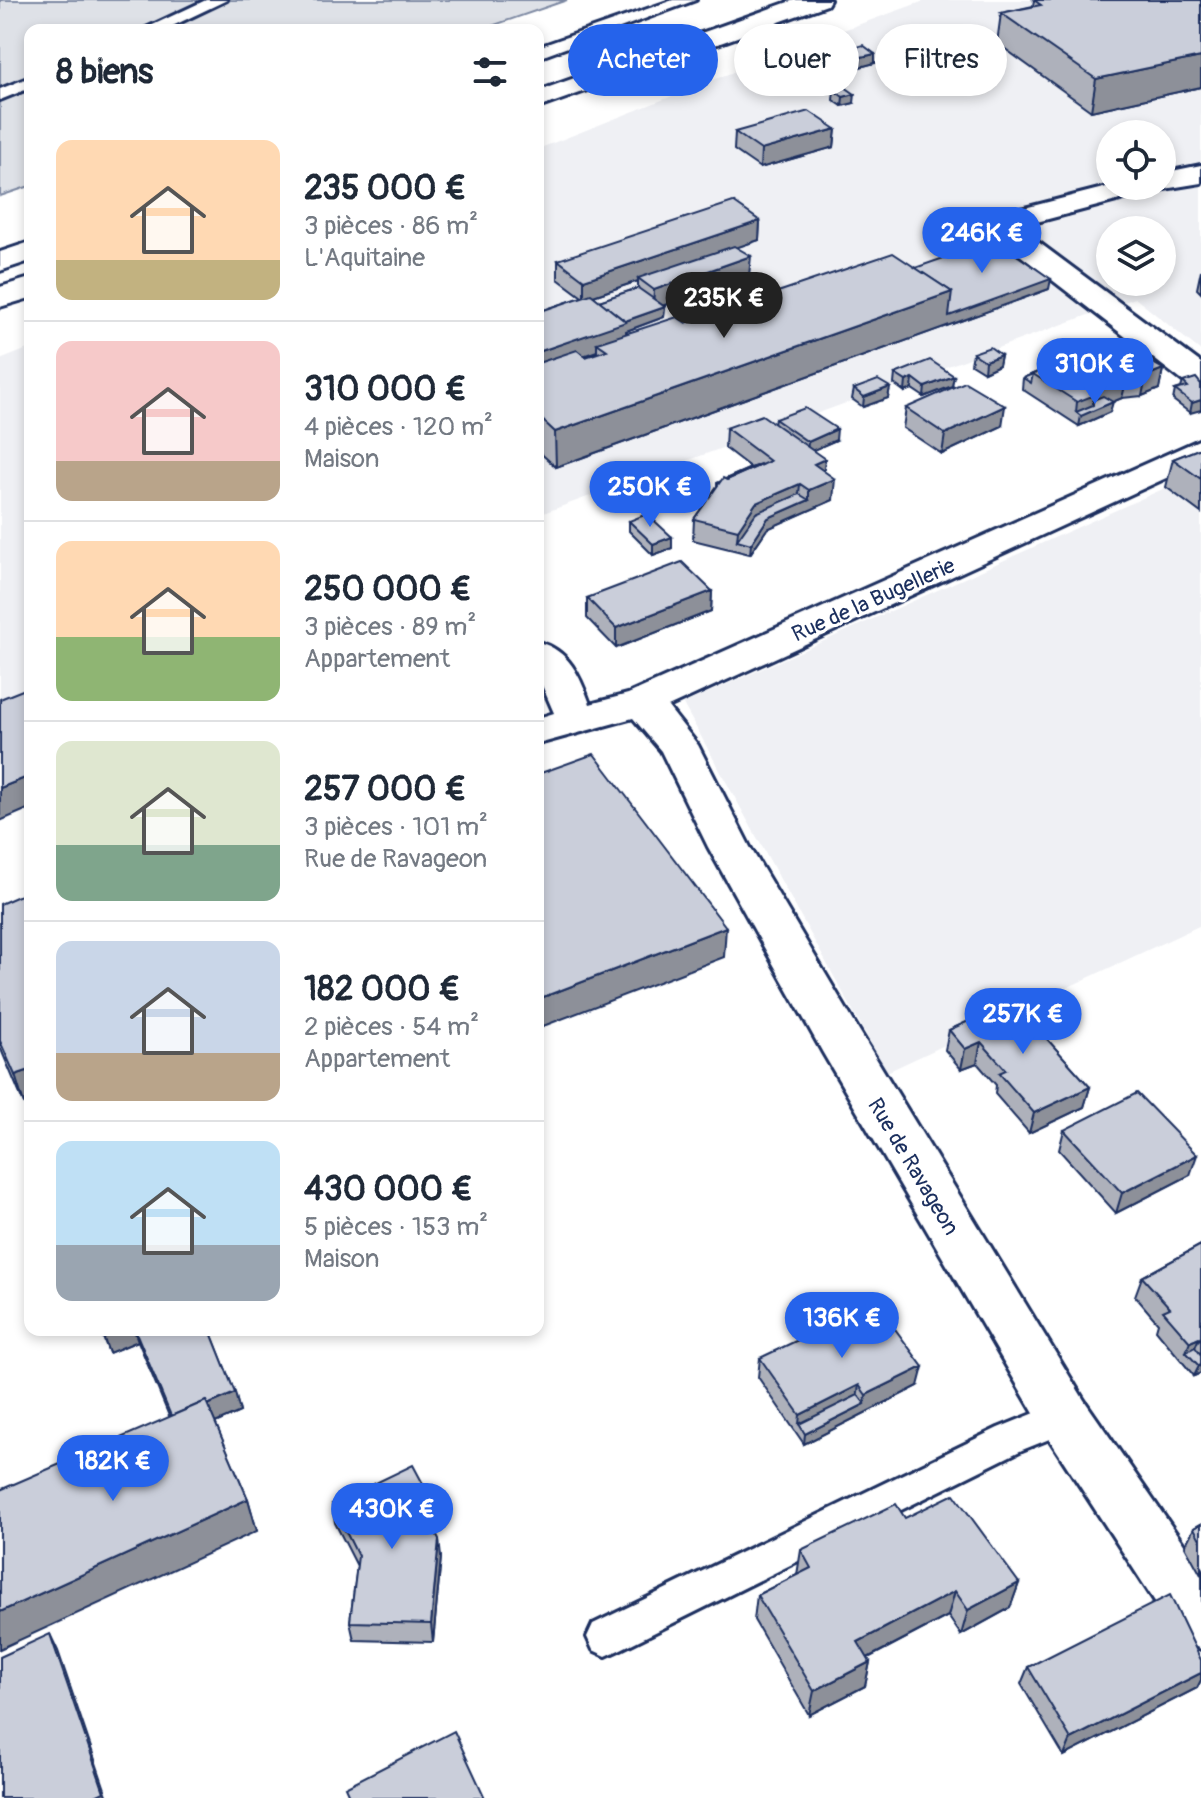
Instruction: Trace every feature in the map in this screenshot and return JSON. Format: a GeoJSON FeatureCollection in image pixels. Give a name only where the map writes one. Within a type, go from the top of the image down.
{"type":"FeatureCollection","features":[{"type":"Feature","properties":{"kind":"main road"},"geometry":{"type":"LineString","coordinates":[[544,98],[818,0]]}},
{"type":"Feature","properties":{"kind":"main road"},"geometry":{"type":"LineString","coordinates":[[544,66],[718,5]]}},
{"type":"Feature","properties":{"kind":"main road"},"geometry":{"type":"LineString","coordinates":[[1176,179],[1201,174]]}},
{"type":"Feature","properties":{"kind":"main road"},"geometry":{"type":"LineString","coordinates":[[1096,199],[995,224],[1201,379]]}},
{"type":"Feature","properties":{"kind":"main road"},"geometry":{"type":"LineString","coordinates":[[0,262],[24,253]]}},
{"type":"Feature","properties":{"kind":"main road"},"geometry":{"type":"LineString","coordinates":[[0,298],[24,289]]}},
{"type":"Feature","properties":{"kind":"main road","name":"Rue de la Bugellerie"},"geometry":{"type":"LineString","coordinates":[[544,729],[642,703],[1201,449]]}},
{"type":"Feature","properties":{"kind":"main road"},"geometry":{"type":"LineString","coordinates":[[544,660],[559,674],[577,721]]}},
{"type":"Feature","properties":{"kind":"main road","name":"Rue de Ravageon"},"geometry":{"type":"LineString","coordinates":[[642,703],[678,745],[729,847],[853,1063],[1065,1417],[1201,1620]]}},
{"type":"Feature","properties":{"kind":"lane"},"geometry":{"type":"LineString","coordinates":[[164,24],[219,0]]}},
{"type":"Feature","properties":{"kind":"lane"},"geometry":{"type":"LineString","coordinates":[[544,51],[688,0]]}},
{"type":"Feature","properties":{"kind":"lane"},"geometry":{"type":"LineString","coordinates":[[0,95],[24,85]]}},
{"type":"Feature","properties":{"kind":"lane"},"geometry":{"type":"LineString","coordinates":[[606,1637],[1010,1439],[1065,1417]]}},
{"type":"Feature","properties":{"kind":"shaded area"},"geometry":{"type":"Polygon","coordinates":[[[0,0],[567,0],[497,24],[24,24],[24,188],[0,196],[0,0]]]}},
{"type":"Feature","properties":{"kind":"shaded area"},"geometry":{"type":"Polygon","coordinates":[[[927,0],[1201,0],[1201,351],[1135,298],[544,513],[544,147],[672,96],[718,96],[718,78],[734,72],[734,96],[859,96],[859,24],[927,0]]]}},
{"type":"Feature","properties":{"kind":"shaded area"},"geometry":{"type":"Polygon","coordinates":[[[24,350],[24,714],[0,723],[0,360],[24,350]]]}},
{"type":"Feature","properties":{"kind":"shaded area"},"geometry":{"type":"Polygon","coordinates":[[[1201,472],[1201,925],[887,1072],[683,704],[1201,472]]]}},
{"type":"Feature","properties":{"kind":"building"},"geometry":{"type":"Polygon","coordinates":[[[1034,0],[1201,0],[1201,57],[1096,79],[1001,13],[1041,5],[1034,0]]]}},
{"type":"Feature","properties":{"kind":"building"},"geometry":{"type":"Polygon","coordinates":[[[863,45],[875,54],[861,57],[859,46],[863,45]]]}},
{"type":"Feature","properties":{"kind":"building"},"geometry":{"type":"Polygon","coordinates":[[[809,111],[836,129],[761,150],[735,132],[809,111]]]}},
{"type":"Feature","properties":{"kind":"building"},"geometry":{"type":"Polygon","coordinates":[[[733,202],[760,221],[584,280],[558,260],[733,202]]]}},
{"type":"Feature","properties":{"kind":"building"},"geometry":{"type":"Polygon","coordinates":[[[995,240],[1051,279],[949,316],[952,292],[915,268],[995,240]]]}},
{"type":"Feature","properties":{"kind":"building"},"geometry":{"type":"Polygon","coordinates":[[[734,246],[751,256],[654,290],[638,278],[734,246]]]}},
{"type":"Feature","properties":{"kind":"building"},"geometry":{"type":"Polygon","coordinates":[[[893,253],[952,292],[555,432],[544,422],[544,361],[577,350],[586,357],[607,350],[597,343],[677,317],[686,323],[893,253]]]}},
{"type":"Feature","properties":{"kind":"building"},"geometry":{"type":"Polygon","coordinates":[[[638,288],[665,307],[625,321],[599,301],[638,288]]]}},
{"type":"Feature","properties":{"kind":"building"},"geometry":{"type":"Polygon","coordinates":[[[591,294],[626,322],[544,350],[544,310],[591,294]]]}},
{"type":"Feature","properties":{"kind":"building"},"geometry":{"type":"Polygon","coordinates":[[[1122,345],[1163,369],[1146,376],[1127,378],[1077,402],[1033,374],[1050,366],[1055,370],[1122,345]]]}},
{"type":"Feature","properties":{"kind":"building"},"geometry":{"type":"Polygon","coordinates":[[[990,347],[1001,355],[985,361],[973,353],[990,347]]]}},
{"type":"Feature","properties":{"kind":"building"},"geometry":{"type":"Polygon","coordinates":[[[930,360],[954,376],[925,387],[913,378],[906,381],[895,374],[930,360]]]}},
{"type":"Feature","properties":{"kind":"building"},"geometry":{"type":"Polygon","coordinates":[[[1033,374],[1031,383],[1023,378],[1033,374]]]}},
{"type":"Feature","properties":{"kind":"building"},"geometry":{"type":"Polygon","coordinates":[[[1196,378],[1201,384],[1201,400],[1192,403],[1175,390],[1188,387],[1183,382],[1196,378]]]}},
{"type":"Feature","properties":{"kind":"building"},"geometry":{"type":"Polygon","coordinates":[[[878,380],[890,387],[864,397],[854,389],[878,380]]]}},
{"type":"Feature","properties":{"kind":"building"},"geometry":{"type":"Polygon","coordinates":[[[965,382],[1005,406],[945,434],[906,408],[965,382]]]}},
{"type":"Feature","properties":{"kind":"building"},"geometry":{"type":"Polygon","coordinates":[[[1103,396],[1113,402],[1081,416],[1076,412],[1093,405],[1093,400],[1103,396]]]}},
{"type":"Feature","properties":{"kind":"building"},"geometry":{"type":"Polygon","coordinates":[[[805,408],[837,429],[808,442],[775,419],[805,408]]]}},
{"type":"Feature","properties":{"kind":"building"},"geometry":{"type":"Polygon","coordinates":[[[762,415],[825,459],[814,464],[835,479],[809,490],[800,484],[756,503],[738,530],[694,519],[723,478],[727,480],[770,461],[726,428],[762,415]]]}},
{"type":"Feature","properties":{"kind":"building"},"geometry":{"type":"Polygon","coordinates":[[[1201,448],[1201,479],[1173,459],[1201,448]]]}},
{"type":"Feature","properties":{"kind":"building"},"geometry":{"type":"Polygon","coordinates":[[[760,464],[727,480],[725,479],[760,464]]]}},
{"type":"Feature","properties":{"kind":"building"},"geometry":{"type":"Polygon","coordinates":[[[799,494],[809,500],[768,518],[751,544],[737,540],[756,513],[799,494]]]}},
{"type":"Feature","properties":{"kind":"building"},"geometry":{"type":"Polygon","coordinates":[[[647,514],[672,537],[653,544],[629,521],[647,514]]]}},
{"type":"Feature","properties":{"kind":"building"},"geometry":{"type":"Polygon","coordinates":[[[682,562],[712,591],[616,628],[587,598],[682,562]]]}},
{"type":"Feature","properties":{"kind":"building"},"geometry":{"type":"Polygon","coordinates":[[[24,689],[24,778],[0,788],[0,699],[24,689]]]}},
{"type":"Feature","properties":{"kind":"building"},"geometry":{"type":"Polygon","coordinates":[[[594,754],[726,927],[544,997],[544,772],[594,754]]]}},
{"type":"Feature","properties":{"kind":"building"},"geometry":{"type":"Polygon","coordinates":[[[24,894],[24,1072],[15,1075],[0,1041],[0,904],[24,894]]]}},
{"type":"Feature","properties":{"kind":"building"},"geometry":{"type":"Polygon","coordinates":[[[1013,1001],[1090,1087],[1034,1113],[999,1073],[1006,1070],[981,1042],[965,1049],[949,1030],[1013,1001]]]}},
{"type":"Feature","properties":{"kind":"building"},"geometry":{"type":"Polygon","coordinates":[[[1137,1093],[1197,1155],[1122,1193],[1064,1130],[1137,1093]]]}},
{"type":"Feature","properties":{"kind":"building"},"geometry":{"type":"Polygon","coordinates":[[[1201,1245],[1201,1341],[1199,1338],[1190,1342],[1163,1311],[1170,1308],[1142,1277],[1201,1245]]]}},
{"type":"Feature","properties":{"kind":"building"},"geometry":{"type":"Polygon","coordinates":[[[876,1303],[923,1367],[866,1395],[859,1385],[800,1415],[760,1358],[876,1303]]]}},
{"type":"Feature","properties":{"kind":"building"},"geometry":{"type":"Polygon","coordinates":[[[138,1336],[212,1336],[235,1393],[171,1416],[138,1336]]]}},
{"type":"Feature","properties":{"kind":"building"},"geometry":{"type":"Polygon","coordinates":[[[1195,1347],[1201,1355],[1199,1366],[1186,1352],[1195,1347]]]}},
{"type":"Feature","properties":{"kind":"building"},"geometry":{"type":"Polygon","coordinates":[[[858,1395],[865,1404],[805,1434],[799,1424],[858,1395]]]}},
{"type":"Feature","properties":{"kind":"building"},"geometry":{"type":"Polygon","coordinates":[[[206,1401],[248,1499],[0,1612],[0,1490],[206,1401]]]}},
{"type":"Feature","properties":{"kind":"building"},"geometry":{"type":"Polygon","coordinates":[[[413,1465],[428,1493],[417,1498],[439,1539],[431,1624],[350,1622],[358,1556],[332,1504],[413,1465]]]}},
{"type":"Feature","properties":{"kind":"building"},"geometry":{"type":"Polygon","coordinates":[[[954,1494],[1019,1583],[968,1610],[955,1591],[858,1642],[870,1662],[814,1691],[757,1595],[811,1568],[801,1550],[896,1504],[905,1518],[954,1494]]]}},
{"type":"Feature","properties":{"kind":"building"},"geometry":{"type":"Polygon","coordinates":[[[1201,1524],[1201,1541],[1194,1528],[1201,1524]]]}},
{"type":"Feature","properties":{"kind":"building"},"geometry":{"type":"Polygon","coordinates":[[[1170,1595],[1201,1660],[1201,1673],[1071,1739],[1028,1667],[1170,1595]]]}},
{"type":"Feature","properties":{"kind":"building"},"geometry":{"type":"Polygon","coordinates":[[[50,1634],[104,1792],[91,1798],[0,1798],[0,1657],[50,1634]]]}},
{"type":"Feature","properties":{"kind":"building"},"geometry":{"type":"Polygon","coordinates":[[[454,1731],[485,1798],[350,1798],[345,1787],[454,1731]]]}}]}
